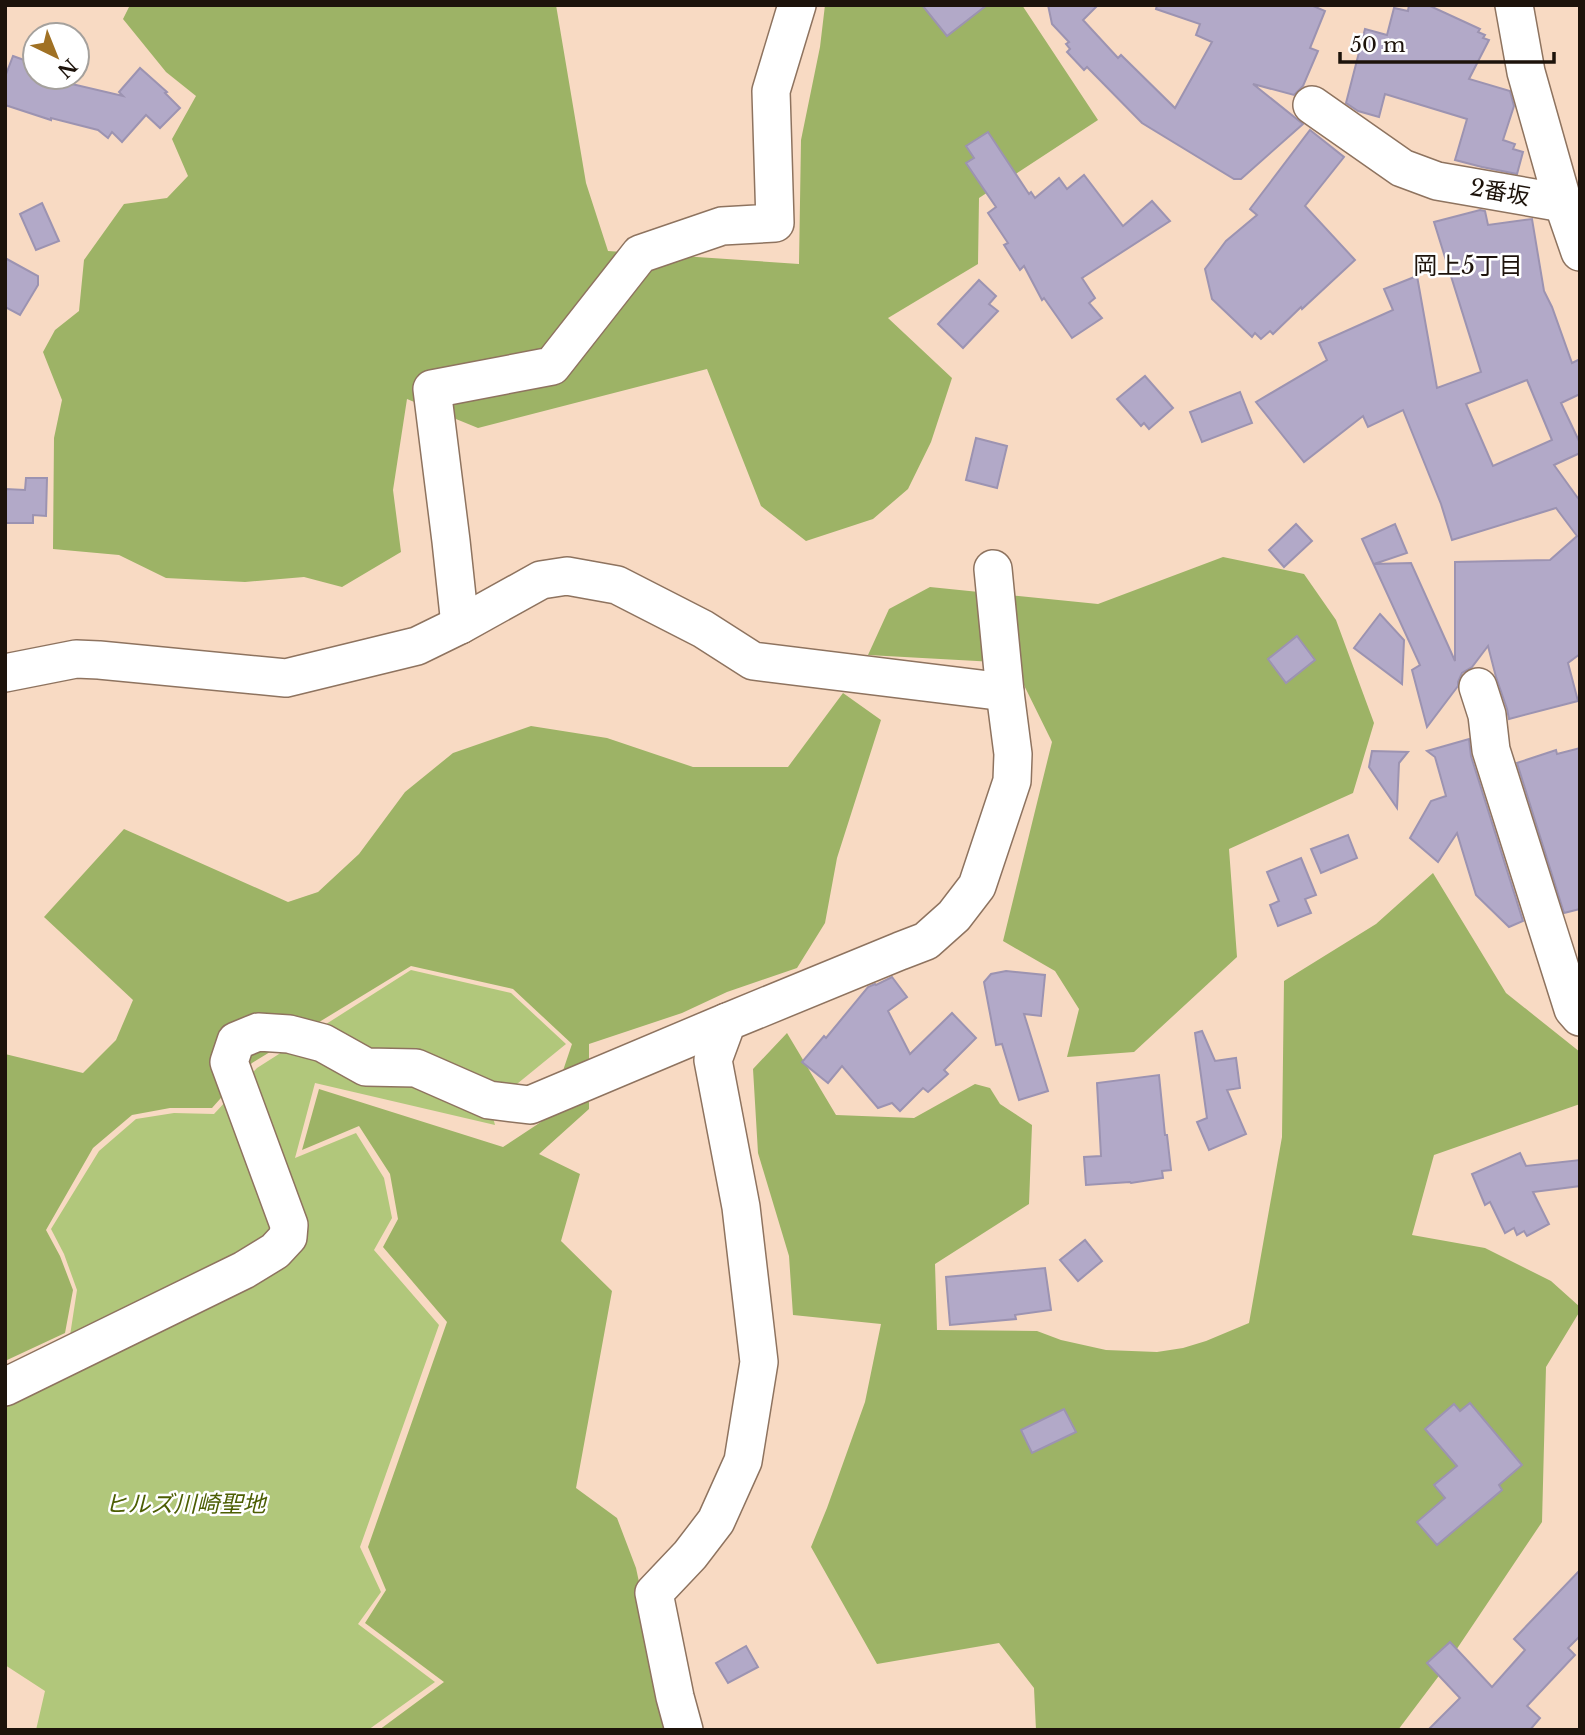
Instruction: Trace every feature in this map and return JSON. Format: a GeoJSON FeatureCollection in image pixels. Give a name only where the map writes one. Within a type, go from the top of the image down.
{"type":"FeatureCollection","features":[{"type":"Feature","properties":{"kind":"street"},"geometry":{"type":"LineString","coordinates":[[460,625],[432,389],[552,366],[640,254],[722,226],[775,223],[771,91],[797,5]]}},
{"type":"Feature","properties":{"kind":"street"},"geometry":{"type":"LineString","coordinates":[[1514,5],[1526,72],[1563,204],[1580,252]]}},
{"type":"Feature","properties":{"kind":"street","name":"2番坂"},"geometry":{"type":"LineString","coordinates":[[1312,105],[1402,167],[1437,181],[1563,204]]}},
{"type":"Feature","properties":{"kind":"street"},"geometry":{"type":"LineString","coordinates":[[5,1387],[244,1270],[275,1251],[288,1237],[289,1225],[229,1062],[236,1041],[258,1032],[289,1034],[323,1043],[366,1067],[416,1068],[489,1100],[530,1105],[926,941],[954,916],[977,886],[1013,781],[1013,754],[993,569]]}},
{"type":"Feature","properties":{"kind":"street"},"geometry":{"type":"LineString","coordinates":[[5,673],[76,659],[286,678],[417,646],[541,580],[567,576],[617,586],[703,629],[753,661],[1005,692]]}},
{"type":"Feature","properties":{"kind":"street"},"geometry":{"type":"LineString","coordinates":[[1478,687],[1487,715],[1491,750],[1573,1009],[1580,1017]]}},
{"type":"Feature","properties":{"kind":"street"},"geometry":{"type":"LineString","coordinates":[[684,1730],[654,1593],[699,1544],[716,1521],[727,1497],[743,1461],[759,1362],[741,1207],[713,1060],[727,1022]]}},
{"type":"Feature","properties":{"kind":"green space"},"geometry":{"type":"Polygon","coordinates":[[[130,5],[556,5],[586,183],[608,251],[799,264],[801,140],[820,47],[825,5],[1022,5],[1098,120],[979,198],[978,264],[888,318],[952,378],[931,442],[908,489],[873,519],[806,541],[761,506],[707,369],[478,428],[407,399],[393,490],[401,552],[342,587],[304,577],[245,582],[166,578],[119,555],[53,549],[54,438],[62,400],[43,352],[55,330],[79,311],[84,260],[124,204],[167,198],[188,176],[172,139],[196,96],[166,72],[123,19],[130,5]]]}},
{"type":"Feature","properties":{"kind":"green space"},"geometry":{"type":"Polygon","coordinates":[[[1223,557],[1304,574],[1336,620],[1374,723],[1353,793],[1229,849],[1237,957],[1134,1052],[1067,1057],[1079,1009],[1055,971],[1003,941],[1052,742],[1013,663],[868,655],[889,609],[930,587],[1098,604],[1223,557]]]}},
{"type":"Feature","properties":{"kind":"green space"},"geometry":{"type":"Polygon","coordinates":[[[843,693],[881,720],[837,858],[825,923],[797,968],[727,992],[682,1013],[589,1044],[589,1109],[539,1154],[580,1174],[561,1241],[612,1291],[576,1488],[617,1518],[636,1568],[659,1675],[679,1730],[379,1730],[444,1682],[365,1623],[386,1590],[368,1547],[447,1322],[383,1247],[398,1219],[390,1174],[359,1126],[302,1150],[319,1089],[503,1147],[547,1118],[572,1044],[513,989],[411,966],[252,1063],[212,1108],[170,1108],[132,1115],[93,1148],[46,1230],[73,1290],[65,1333],[5,1361],[5,1054],[83,1073],[116,1040],[133,1000],[44,917],[124,829],[288,902],[318,892],[359,854],[405,792],[453,753],[531,726],[607,738],[693,767],[788,767],[843,693]]]}},
{"type":"Feature","properties":{"kind":"green space"},"geometry":{"type":"Polygon","coordinates":[[[1433,873],[1506,993],[1580,1052],[1580,1104],[1434,1155],[1412,1235],[1485,1248],[1551,1281],[1580,1307],[1546,1367],[1542,1522],[1438,1677],[1398,1730],[1036,1730],[1034,1688],[999,1643],[877,1664],[811,1547],[865,1402],[881,1324],[793,1315],[789,1256],[758,1153],[753,1069],[787,1033],[836,1115],[914,1118],[975,1084],[990,1088],[1000,1104],[1032,1125],[1029,1204],[935,1264],[937,1330],[1037,1331],[1061,1340],[1106,1350],[1157,1352],[1183,1348],[1249,1323],[1282,1137],[1284,981],[1376,924],[1433,873]]]}},
{"type":"Feature","properties":{"kind":"green space","name":"ヒルズ川崎聖地"},"geometry":{"type":"Polygon","coordinates":[[[411,970],[511,993],[566,1044],[490,1106],[495,1125],[315,1083],[295,1158],[356,1133],[384,1178],[392,1218],[374,1250],[439,1325],[360,1547],[381,1592],[358,1624],[435,1682],[368,1730],[36,1730],[45,1691],[5,1665],[5,1402],[65,1368],[77,1290],[64,1254],[51,1229],[99,1151],[136,1119],[174,1113],[214,1114],[257,1068],[411,970]]]}},
{"type":"Feature","properties":{"kind":"building"},"geometry":{"type":"Polygon","coordinates":[[[922,5],[987,5],[947,36],[922,5]]]}},
{"type":"Feature","properties":{"kind":"building"},"geometry":{"type":"Polygon","coordinates":[[[1048,5],[1098,5],[1083,20],[1118,58],[1121,55],[1175,108],[1212,42],[1196,35],[1200,24],[1156,9],[1157,5],[1311,5],[1325,11],[1310,48],[1318,51],[1303,86],[1294,95],[1253,84],[1303,124],[1241,179],[1234,179],[1142,123],[1087,67],[1084,70],[1067,52],[1070,49],[1066,44],[1069,42],[1052,24],[1048,5]]]}},
{"type":"Feature","properties":{"kind":"building"},"geometry":{"type":"Polygon","coordinates":[[[1409,5],[1428,5],[1480,29],[1478,32],[1489,40],[1469,79],[1510,91],[1514,106],[1503,140],[1515,144],[1513,149],[1523,152],[1517,174],[1455,160],[1467,119],[1385,94],[1379,117],[1358,111],[1346,103],[1365,29],[1387,35],[1394,8],[1408,11],[1409,5]]]}},
{"type":"Feature","properties":{"kind":"building"},"geometry":{"type":"Polygon","coordinates":[[[13,56],[21,59],[21,91],[91,91],[91,88],[123,96],[119,92],[140,68],[167,92],[165,93],[180,108],[160,128],[146,115],[122,142],[112,132],[108,138],[98,130],[51,120],[5,105],[5,77],[13,56]]]}},
{"type":"Feature","properties":{"kind":"building"},"geometry":{"type":"Polygon","coordinates":[[[1310,130],[1344,157],[1305,206],[1355,260],[1273,334],[1270,331],[1261,339],[1255,333],[1252,337],[1212,299],[1205,269],[1226,241],[1257,215],[1250,209],[1310,130]]]}},
{"type":"Feature","properties":{"kind":"building"},"geometry":{"type":"Polygon","coordinates":[[[988,132],[1029,194],[1031,192],[1035,198],[1059,178],[1067,189],[1084,175],[1123,226],[1152,201],[1170,221],[1082,278],[1095,298],[1089,303],[1102,318],[1072,338],[1044,298],[1042,300],[1024,266],[1020,270],[1004,245],[1008,243],[988,213],[996,207],[966,163],[974,158],[966,146],[988,132]]]}},
{"type":"Feature","properties":{"kind":"building"},"geometry":{"type":"Polygon","coordinates":[[[42,203],[59,241],[36,250],[20,214],[42,203]]]}},
{"type":"Feature","properties":{"kind":"building"},"geometry":{"type":"Polygon","coordinates":[[[1480,210],[1485,211],[1488,225],[1532,219],[1544,291],[1572,363],[1580,359],[1580,394],[1561,403],[1580,443],[1580,453],[1554,465],[1580,501],[1580,654],[1568,663],[1578,701],[1509,719],[1488,646],[1472,667],[1462,673],[1458,686],[1427,727],[1412,670],[1420,665],[1362,539],[1395,524],[1407,553],[1374,564],[1411,563],[1455,661],[1455,562],[1550,560],[1577,536],[1556,508],[1452,540],[1441,504],[1403,410],[1368,427],[1363,416],[1304,462],[1256,402],[1327,360],[1319,343],[1393,310],[1384,289],[1417,276],[1437,388],[1481,372],[1434,222],[1480,210]],[[1527,380],[1466,404],[1493,466],[1552,440],[1527,380]]]}},
{"type":"Feature","properties":{"kind":"building"},"geometry":{"type":"Polygon","coordinates":[[[5,258],[38,276],[38,285],[20,315],[5,307],[5,258]]]}},
{"type":"Feature","properties":{"kind":"building"},"geometry":{"type":"Polygon","coordinates":[[[979,280],[996,296],[989,304],[998,311],[963,348],[938,324],[979,280]]]}},
{"type":"Feature","properties":{"kind":"building"},"geometry":{"type":"Polygon","coordinates":[[[1145,376],[1173,408],[1149,429],[1144,423],[1141,426],[1117,399],[1145,376]]]}},
{"type":"Feature","properties":{"kind":"building"},"geometry":{"type":"Polygon","coordinates":[[[1240,392],[1252,423],[1202,442],[1190,412],[1240,392]]]}},
{"type":"Feature","properties":{"kind":"building"},"geometry":{"type":"Polygon","coordinates":[[[976,438],[1007,446],[997,488],[966,480],[976,438]]]}},
{"type":"Feature","properties":{"kind":"building"},"geometry":{"type":"Polygon","coordinates":[[[26,478],[47,478],[46,516],[33,515],[33,523],[5,523],[6,489],[25,490],[26,478]]]}},
{"type":"Feature","properties":{"kind":"building"},"geometry":{"type":"Polygon","coordinates":[[[1296,524],[1312,541],[1284,567],[1269,550],[1296,524]]]}},
{"type":"Feature","properties":{"kind":"building"},"geometry":{"type":"Polygon","coordinates":[[[1380,614],[1404,640],[1402,684],[1354,648],[1380,614]]]}},
{"type":"Feature","properties":{"kind":"building"},"geometry":{"type":"Polygon","coordinates":[[[1297,636],[1315,660],[1286,683],[1268,659],[1297,636]]]}},
{"type":"Feature","properties":{"kind":"building"},"geometry":{"type":"Polygon","coordinates":[[[1469,739],[1471,756],[1523,921],[1509,927],[1476,895],[1457,833],[1438,862],[1410,838],[1431,801],[1446,796],[1435,757],[1427,751],[1469,739]]]}},
{"type":"Feature","properties":{"kind":"building"},"geometry":{"type":"Polygon","coordinates":[[[1580,748],[1580,909],[1564,913],[1517,763],[1556,750],[1557,754],[1580,748]]]}},
{"type":"Feature","properties":{"kind":"building"},"geometry":{"type":"Polygon","coordinates":[[[1372,751],[1408,752],[1399,763],[1397,808],[1369,767],[1372,751]]]}},
{"type":"Feature","properties":{"kind":"building"},"geometry":{"type":"Polygon","coordinates":[[[1348,835],[1357,858],[1321,873],[1311,849],[1348,835]]]}},
{"type":"Feature","properties":{"kind":"building"},"geometry":{"type":"Polygon","coordinates":[[[1301,858],[1316,895],[1305,899],[1311,913],[1278,926],[1270,905],[1279,901],[1267,872],[1301,858]]]}},
{"type":"Feature","properties":{"kind":"building"},"geometry":{"type":"Polygon","coordinates":[[[1006,971],[1045,975],[1041,1016],[1024,1014],[1048,1091],[1019,1100],[1002,1044],[996,1045],[984,982],[991,974],[1006,971]]]}},
{"type":"Feature","properties":{"kind":"building"},"geometry":{"type":"Polygon","coordinates":[[[892,977],[907,997],[888,1011],[910,1054],[952,1013],[976,1038],[944,1070],[948,1074],[928,1092],[923,1088],[900,1111],[892,1103],[878,1108],[842,1066],[828,1083],[802,1062],[824,1036],[826,1038],[868,987],[892,977]]]}},
{"type":"Feature","properties":{"kind":"building"},"geometry":{"type":"Polygon","coordinates":[[[1202,1031],[1215,1061],[1236,1058],[1240,1088],[1227,1090],[1246,1134],[1209,1150],[1197,1122],[1207,1118],[1195,1033],[1202,1031]]]}},
{"type":"Feature","properties":{"kind":"building"},"geometry":{"type":"Polygon","coordinates":[[[1159,1075],[1171,1170],[1162,1171],[1163,1178],[1086,1185],[1084,1157],[1101,1156],[1097,1083],[1159,1075]]]}},
{"type":"Feature","properties":{"kind":"building"},"geometry":{"type":"Polygon","coordinates":[[[1520,1153],[1526,1166],[1580,1160],[1580,1186],[1533,1192],[1549,1224],[1527,1236],[1524,1231],[1517,1235],[1514,1228],[1505,1233],[1490,1202],[1485,1205],[1472,1174],[1520,1153]]]}},
{"type":"Feature","properties":{"kind":"building"},"geometry":{"type":"Polygon","coordinates":[[[1085,1240],[1102,1261],[1078,1281],[1060,1260],[1085,1240]]]}},
{"type":"Feature","properties":{"kind":"building"},"geometry":{"type":"Polygon","coordinates":[[[1045,1268],[1051,1310],[1015,1315],[1016,1319],[950,1325],[946,1277],[1045,1268]]]}},
{"type":"Feature","properties":{"kind":"building"},"geometry":{"type":"Polygon","coordinates":[[[1470,1403],[1522,1465],[1499,1485],[1502,1490],[1437,1545],[1417,1522],[1445,1498],[1434,1485],[1457,1466],[1425,1429],[1454,1404],[1460,1411],[1470,1403]]]}},
{"type":"Feature","properties":{"kind":"building"},"geometry":{"type":"Polygon","coordinates":[[[1064,1409],[1076,1432],[1032,1453],[1021,1430],[1064,1409]]]}},
{"type":"Feature","properties":{"kind":"building"},"geometry":{"type":"Polygon","coordinates":[[[1580,1570],[1580,1636],[1568,1648],[1575,1655],[1527,1706],[1540,1718],[1530,1730],[1428,1730],[1460,1698],[1427,1663],[1450,1642],[1492,1687],[1525,1650],[1514,1639],[1580,1570]]]}},
{"type":"Feature","properties":{"kind":"building"},"geometry":{"type":"Polygon","coordinates":[[[746,1646],[758,1667],[728,1683],[716,1663],[746,1646]]]}},
{"type":"Feature","properties":{"kind":"district","name":"岡上5丁目"},"geometry":{"type":"Point","coordinates":[1468,266]}}]}
